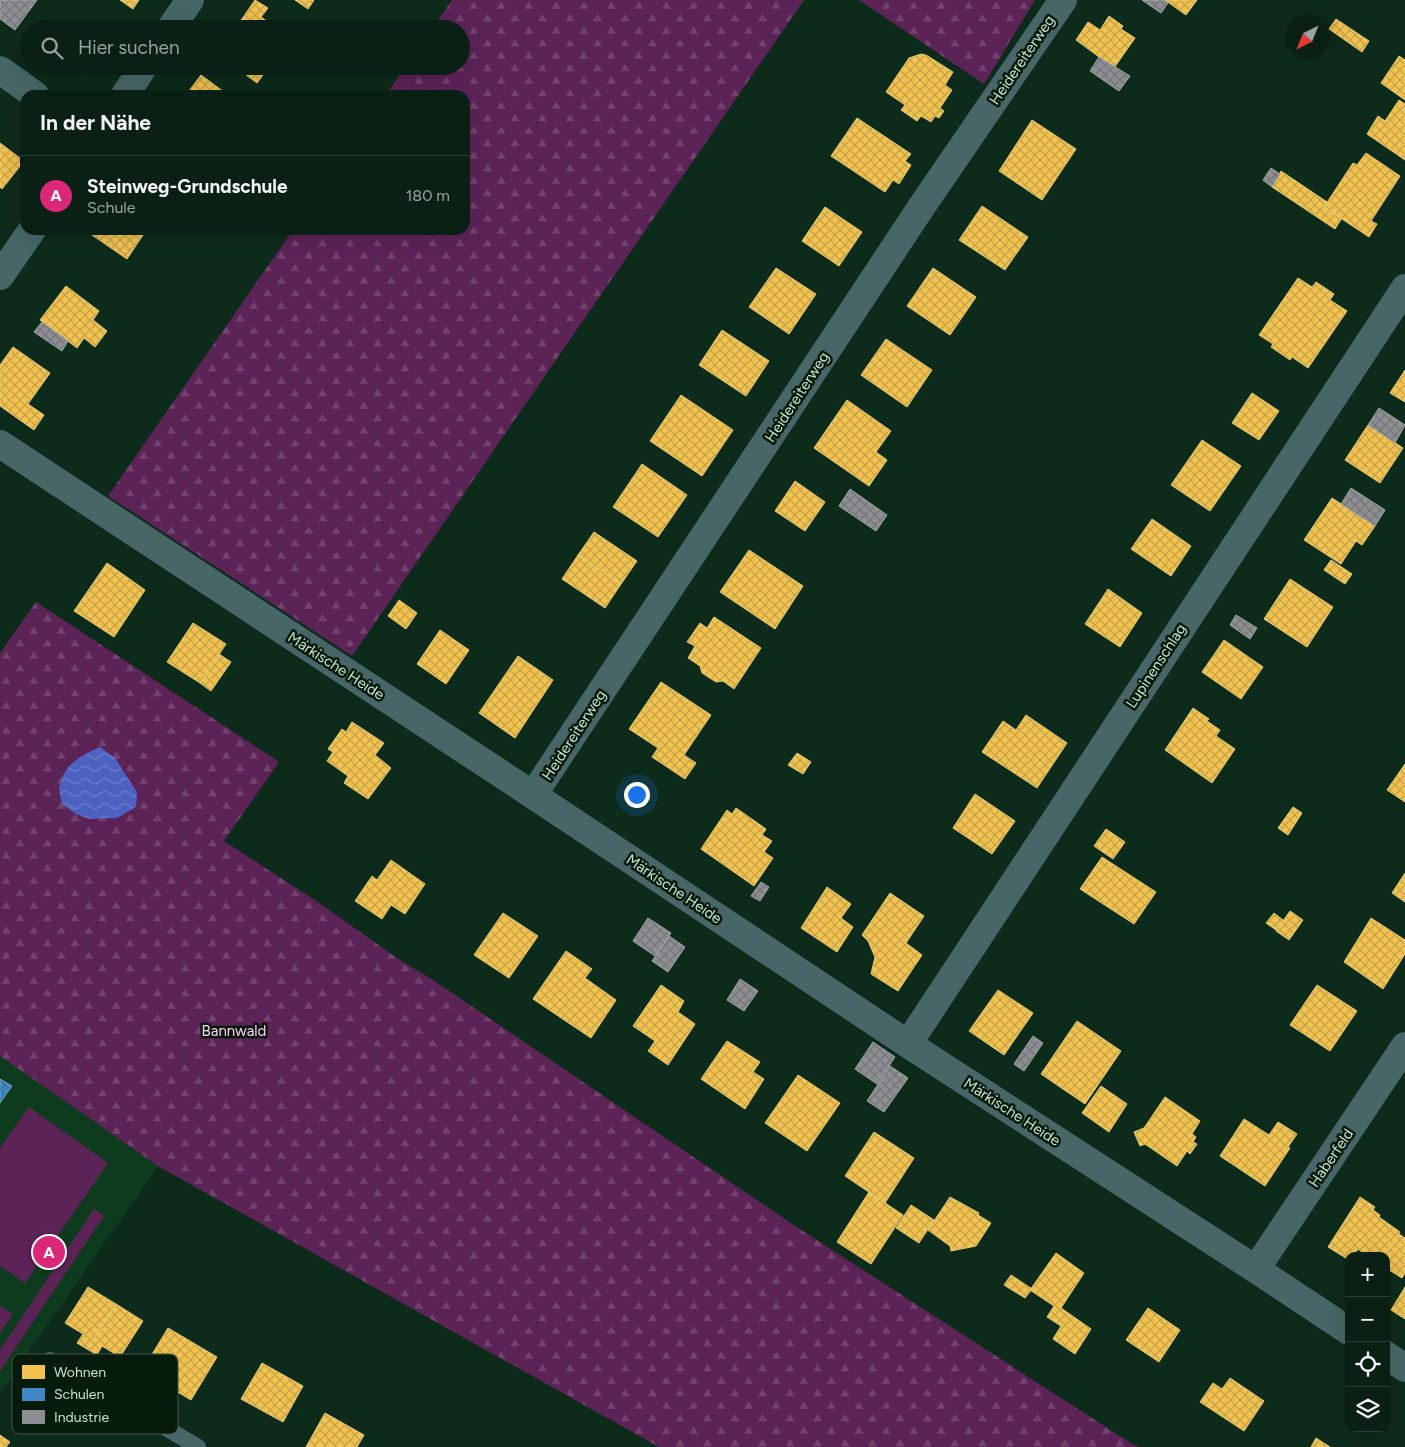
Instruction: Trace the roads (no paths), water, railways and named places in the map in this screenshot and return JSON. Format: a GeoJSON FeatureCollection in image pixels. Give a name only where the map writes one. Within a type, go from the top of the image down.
{"type":"FeatureCollection","features":[{"type":"Feature","properties":{"kind":"street"},"geometry":{"type":"LineString","coordinates":[[176,20],[190,0]]}},
{"type":"Feature","properties":{"kind":"street","name":"Heidereiterweg"},"geometry":{"type":"LineString","coordinates":[[534,795],[922,206],[1063,0]]}},
{"type":"Feature","properties":{"kind":"street"},"geometry":{"type":"LineString","coordinates":[[0,70],[28,90]]}},
{"type":"Feature","properties":{"kind":"street"},"geometry":{"type":"LineString","coordinates":[[128,90],[138,75]]}},
{"type":"Feature","properties":{"kind":"street"},"geometry":{"type":"LineString","coordinates":[[0,276],[29,235]]}},
{"type":"Feature","properties":{"kind":"street","name":"Lupinenschlag"},"geometry":{"type":"LineString","coordinates":[[908,1044],[1405,288]]}},
{"type":"Feature","properties":{"kind":"street","name":"Märkische Heide"},"geometry":{"type":"LineString","coordinates":[[0,444],[534,795],[908,1044],[1345,1327]]}},
{"type":"Feature","properties":{"kind":"street","name":"Haberfeld"},"geometry":{"type":"LineString","coordinates":[[1256,1269],[1405,1046]]}},
{"type":"Feature","properties":{"kind":"street"},"geometry":{"type":"LineString","coordinates":[[1390,1359],[1405,1368]]}},
{"type":"Feature","properties":{"kind":"lane"},"geometry":{"type":"LineString","coordinates":[[176,1434],[198,1447]]}},
{"type":"Feature","properties":{"kind":"water"},"geometry":{"type":"Polygon","coordinates":[[[100,747],[115,758],[137,792],[136,807],[117,818],[89,819],[76,814],[62,804],[59,786],[66,770],[81,757],[100,747]]]}},
{"type":"Feature","properties":{"kind":"place","name":"Steinweg-Grundschule"},"geometry":{"type":"Point","coordinates":[49,1252]}},
{"type":"Feature","properties":{"kind":"park label","name":"Bannwald"},"geometry":{"type":"Point","coordinates":[234,1031]}}]}
